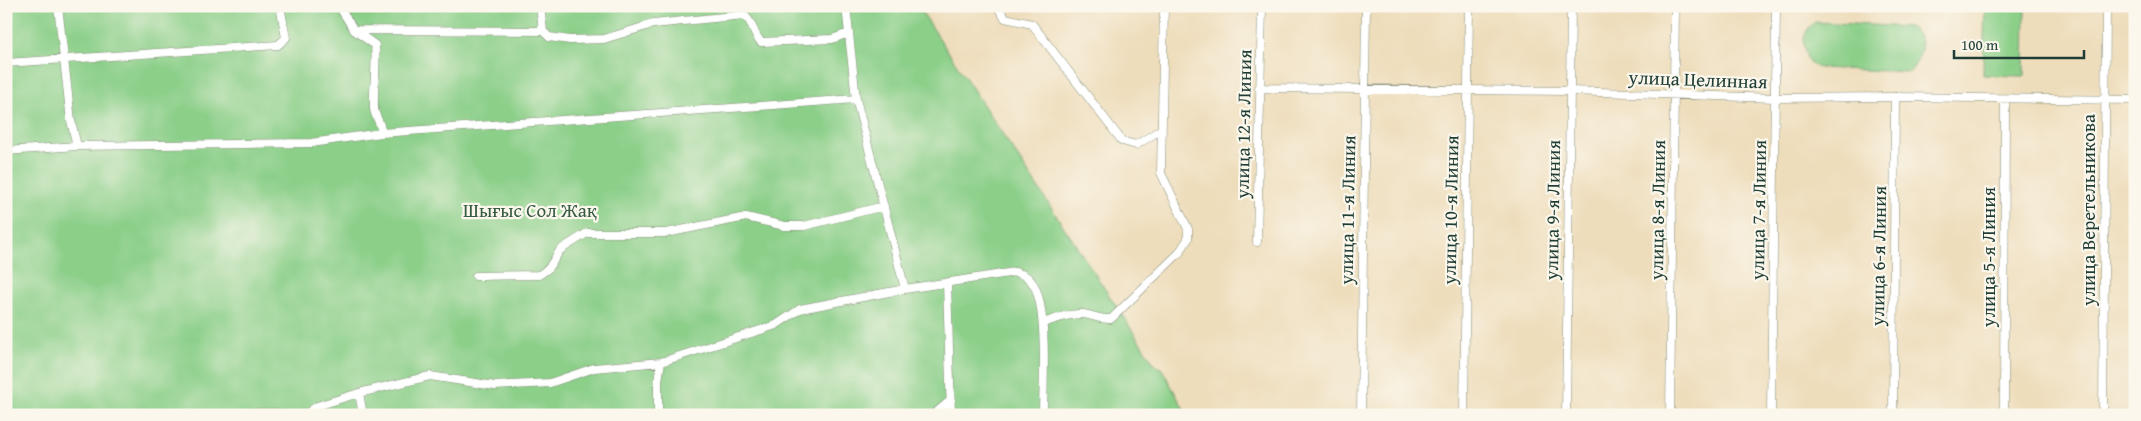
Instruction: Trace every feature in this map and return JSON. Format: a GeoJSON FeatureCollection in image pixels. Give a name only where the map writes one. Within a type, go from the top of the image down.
{"type":"FeatureCollection","features":[{"type":"Feature","properties":{"kind":"street"},"geometry":{"type":"LineString","coordinates":[[58,6],[71,122],[77,146]]}},
{"type":"Feature","properties":{"kind":"street"},"geometry":{"type":"LineString","coordinates":[[6,63],[278,44],[286,38],[280,6]]}},
{"type":"Feature","properties":{"kind":"street"},"geometry":{"type":"LineString","coordinates":[[339,6],[354,30],[375,45],[377,64],[374,110],[382,124],[381,133]]}},
{"type":"Feature","properties":{"kind":"street"},"geometry":{"type":"LineString","coordinates":[[540,6],[543,31],[549,37],[570,40],[604,39],[653,24],[744,15],[750,20],[756,38],[761,42],[832,39],[849,33]]}},
{"type":"Feature","properties":{"kind":"street"},"geometry":{"type":"LineString","coordinates":[[846,6],[856,99],[905,289]]}},
{"type":"Feature","properties":{"kind":"street"},"geometry":{"type":"LineString","coordinates":[[997,6],[1005,18],[1032,24],[1122,141],[1136,145],[1162,129]]}},
{"type":"Feature","properties":{"kind":"street"},"geometry":{"type":"LineString","coordinates":[[1043,323],[1066,315],[1083,314],[1103,320],[1111,319],[1179,253],[1188,239],[1188,229],[1162,180],[1164,6]]}},
{"type":"Feature","properties":{"kind":"street","name":"улица 12-я Линия"},"geometry":{"type":"LineString","coordinates":[[1257,242],[1262,6]]}},
{"type":"Feature","properties":{"kind":"street","name":"улица 11-я Линия"},"geometry":{"type":"LineString","coordinates":[[1361,415],[1366,6]]}},
{"type":"Feature","properties":{"kind":"street","name":"улица 10-я Линия"},"geometry":{"type":"LineString","coordinates":[[1464,415],[1469,6]]}},
{"type":"Feature","properties":{"kind":"street","name":"улица 9-я Линия"},"geometry":{"type":"LineString","coordinates":[[1566,415],[1571,6]]}},
{"type":"Feature","properties":{"kind":"street","name":"улица 8-я Линия"},"geometry":{"type":"LineString","coordinates":[[1670,415],[1676,6]]}},
{"type":"Feature","properties":{"kind":"street","name":"улица 7-я Линия"},"geometry":{"type":"LineString","coordinates":[[1772,415],[1776,6]]}},
{"type":"Feature","properties":{"kind":"street","name":"улица Веретельникова"},"geometry":{"type":"LineString","coordinates":[[2103,415],[2106,6]]}},
{"type":"Feature","properties":{"kind":"street"},"geometry":{"type":"LineString","coordinates":[[354,30],[543,31]]}},
{"type":"Feature","properties":{"kind":"street","name":"улица Целинная"},"geometry":{"type":"LineString","coordinates":[[1259,88],[1570,91],[1775,98],[1895,97],[2135,100]]}},
{"type":"Feature","properties":{"kind":"street","name":"улица 6-я Линия"},"geometry":{"type":"LineString","coordinates":[[1892,415],[1895,97]]}},
{"type":"Feature","properties":{"kind":"street"},"geometry":{"type":"LineString","coordinates":[[6,151],[77,146],[311,143],[381,133],[856,99]]}},
{"type":"Feature","properties":{"kind":"street","name":"улица 5-я Линия"},"geometry":{"type":"LineString","coordinates":[[2004,415],[2005,99]]}},
{"type":"Feature","properties":{"kind":"street"},"geometry":{"type":"LineString","coordinates":[[476,276],[539,275],[549,268],[560,250],[588,233],[666,233],[746,217],[785,226],[804,226],[884,206]]}},
{"type":"Feature","properties":{"kind":"street"},"geometry":{"type":"LineString","coordinates":[[304,415],[317,406],[359,393],[430,376],[496,386],[550,382],[594,368],[661,362],[776,325],[800,309],[905,289],[947,284],[1014,272],[1026,276],[1038,291],[1043,323],[1043,415]]}},
{"type":"Feature","properties":{"kind":"street"},"geometry":{"type":"LineString","coordinates":[[947,284],[951,415]]}},
{"type":"Feature","properties":{"kind":"street"},"geometry":{"type":"LineString","coordinates":[[658,415],[658,381],[661,362]]}},
{"type":"Feature","properties":{"kind":"street"},"geometry":{"type":"LineString","coordinates":[[359,393],[363,415]]}},
{"type":"Feature","properties":{"kind":"street"},"geometry":{"type":"LineString","coordinates":[[934,415],[951,400]]}},
{"type":"Feature","properties":{"kind":"green space","name":"Шығыс Сол Жақ"},"geometry":{"type":"Polygon","coordinates":[[[6,6],[918,6],[1155,365],[1162,369],[1187,415],[6,415],[6,6]]]}},
{"type":"Feature","properties":{"kind":"green space"},"geometry":{"type":"Polygon","coordinates":[[[1985,6],[2025,6],[2024,76],[1983,75],[1985,6]]]}},
{"type":"Feature","properties":{"kind":"green space"},"geometry":{"type":"Polygon","coordinates":[[[1815,22],[1909,27],[1919,37],[1921,42],[1920,55],[1910,72],[1819,68],[1809,63],[1804,46],[1807,31],[1815,22]]]}}]}
